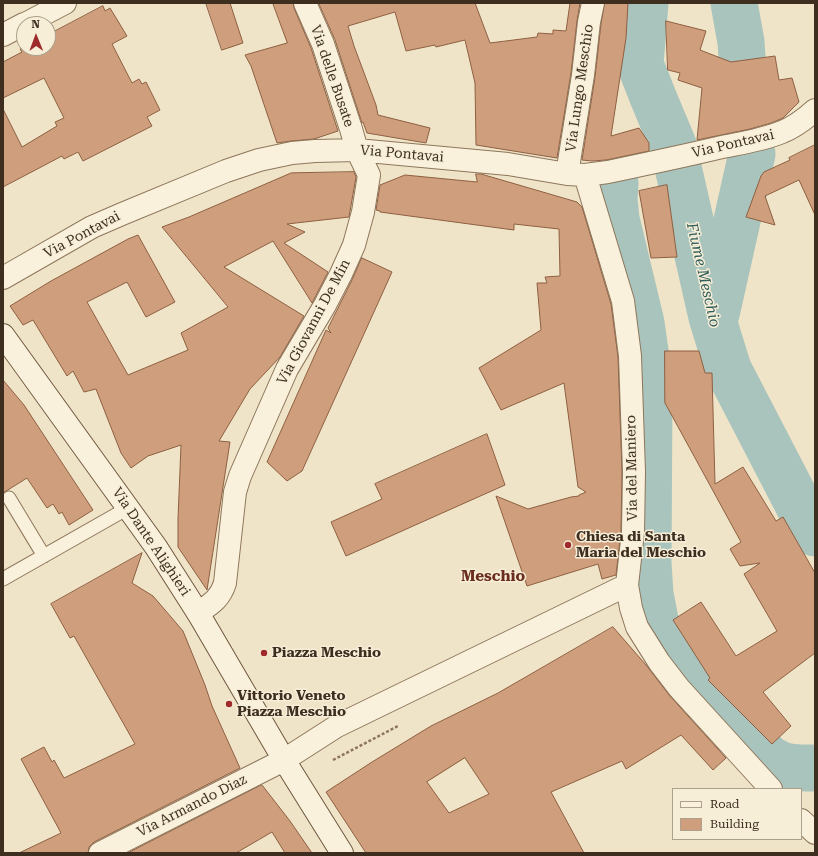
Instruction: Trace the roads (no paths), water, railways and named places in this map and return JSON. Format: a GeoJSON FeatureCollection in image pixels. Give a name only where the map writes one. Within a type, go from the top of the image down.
{"type":"FeatureCollection","features":[{"type":"Feature","properties":{"kind":"street"},"geometry":{"type":"LineString","coordinates":[[40,16],[65,3]]}},
{"type":"Feature","properties":{"kind":"street","name":"Via delle Busate"},"geometry":{"type":"LineString","coordinates":[[305,3],[323,44],[357,150]]}},
{"type":"Feature","properties":{"kind":"street","name":"Via Lungo Meschio"},"geometry":{"type":"LineString","coordinates":[[576,174],[583,76],[593,3]]}},
{"type":"Feature","properties":{"kind":"street"},"geometry":{"type":"LineString","coordinates":[[3,35],[16,28]]}},
{"type":"Feature","properties":{"kind":"street","name":"Via Pontavai"},"geometry":{"type":"LineString","coordinates":[[3,278],[92,228],[122,214],[226,171],[259,160],[292,153],[357,150],[508,164],[576,174],[608,172],[780,133],[791,128],[815,110]]}},
{"type":"Feature","properties":{"kind":"street","name":"Via Giovanni De Min"},"geometry":{"type":"LineString","coordinates":[[198,612],[218,597],[223,590],[235,492],[240,476],[287,369],[325,305],[354,245],[363,212],[369,175],[357,150]]}},
{"type":"Feature","properties":{"kind":"street","name":"Via del Maniero"},"geometry":{"type":"LineString","coordinates":[[576,174],[624,301],[630,356],[634,472],[633,532],[627,585],[631,608],[637,627],[659,662],[679,688],[770,788]]}},
{"type":"Feature","properties":{"kind":"street","name":"Via Dante Alighieri"},"geometry":{"type":"LineString","coordinates":[[3,335],[156,547],[198,612],[284,760],[342,853]]}},
{"type":"Feature","properties":{"kind":"street"},"geometry":{"type":"LineString","coordinates":[[284,760],[337,726],[627,585]]}},
{"type":"Feature","properties":{"kind":"street","name":"Via Armando Diaz"},"geometry":{"type":"LineString","coordinates":[[100,853],[284,760]]}},
{"type":"Feature","properties":{"kind":"street"},"geometry":{"type":"LineString","coordinates":[[802,821],[815,833]]}},
{"type":"Feature","properties":{"kind":"lane"},"geometry":{"type":"LineString","coordinates":[[9,498],[44,556]]}},
{"type":"Feature","properties":{"kind":"lane"},"geometry":{"type":"LineString","coordinates":[[3,579],[128,508]]}},
{"type":"Feature","properties":{"kind":"waterway","name":"Fiume Meschio"},"geometry":{"type":"LineString","coordinates":[[645,3],[640,64],[673,145],[712,317],[728,369],[799,506],[815,533]]}},
{"type":"Feature","properties":{"kind":"waterway"},"geometry":{"type":"LineString","coordinates":[[734,3],[741,42],[744,86]]}},
{"type":"Feature","properties":{"kind":"waterway"},"geometry":{"type":"LineString","coordinates":[[716,314],[752,154]]}},
{"type":"Feature","properties":{"kind":"waterway"},"geometry":{"type":"LineString","coordinates":[[615,183],[614,199],[616,219],[641,323],[646,358],[649,396],[648,563],[650,594],[655,620],[664,643],[681,668],[706,697],[768,758],[790,767],[812,768]]}},
{"type":"Feature","properties":{"kind":"place","name":"Chiesa di Santa Maria del Meschio"},"geometry":{"type":"Point","coordinates":[568,545]}},
{"type":"Feature","properties":{"kind":"place","name":"Piazza Meschio"},"geometry":{"type":"Point","coordinates":[264,653]}},
{"type":"Feature","properties":{"kind":"place","name":"Vittorio Veneto Piazza Meschio"},"geometry":{"type":"Point","coordinates":[229,704]}},
{"type":"Feature","properties":{"kind":"district","name":"Meschio"},"geometry":{"type":"Point","coordinates":[493,577]}}]}
